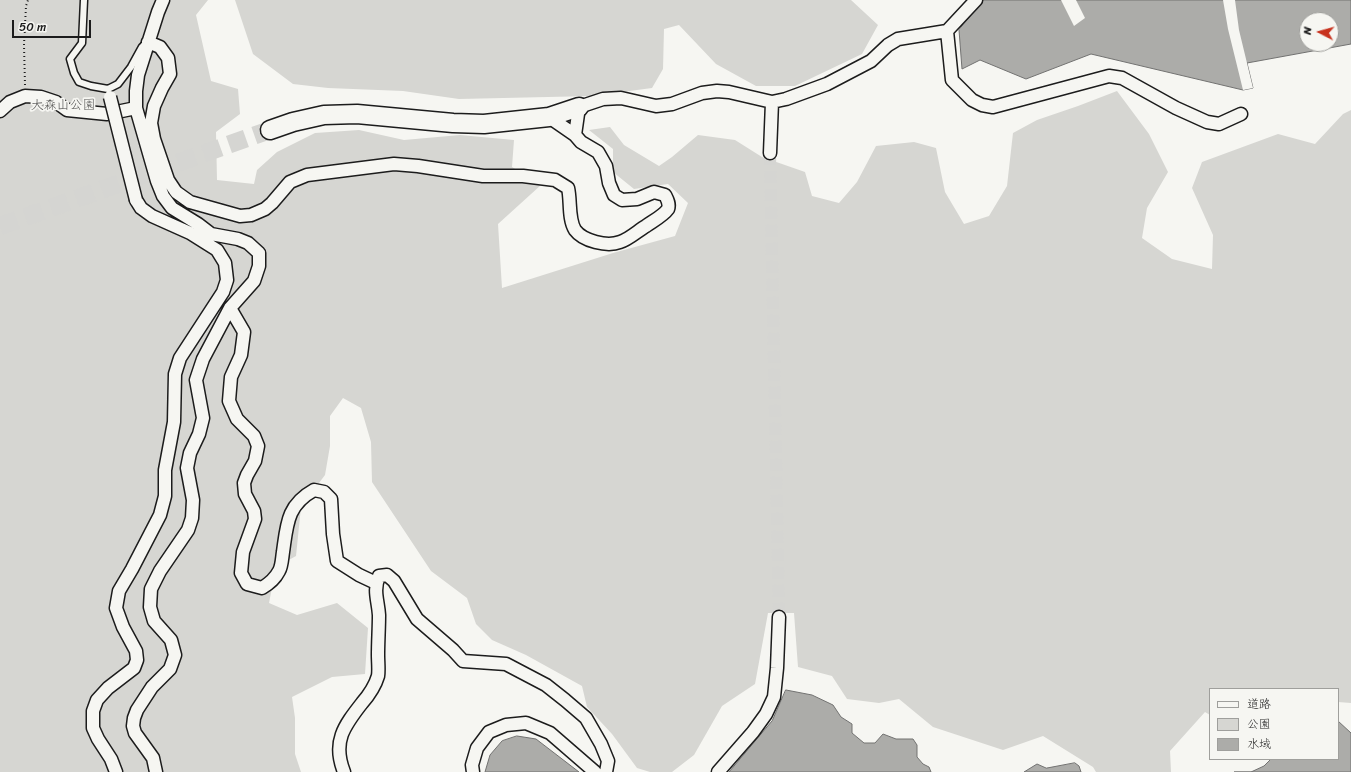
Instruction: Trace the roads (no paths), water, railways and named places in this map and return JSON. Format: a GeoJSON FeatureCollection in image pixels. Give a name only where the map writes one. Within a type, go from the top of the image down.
{"type":"FeatureCollection","features":[{"type":"Feature","properties":{"kind":"street"},"geometry":{"type":"LineString","coordinates":[[163,0],[138,74],[136,108],[154,139],[168,180],[176,192],[190,202],[240,216],[251,215],[265,209],[290,182],[307,175],[394,164],[418,166],[483,176],[523,176],[555,180],[568,188],[571,217],[575,230],[588,240],[606,244],[620,242],[661,216],[668,208],[668,201],[664,195],[654,192],[638,199],[622,200],[614,196],[609,183],[606,166],[598,152],[581,142],[575,135],[549,117]]}},
{"type":"Feature","properties":{"kind":"street"},"geometry":{"type":"LineString","coordinates":[[270,130],[293,122],[324,115],[357,114],[453,123],[484,124],[549,117],[603,99],[621,98],[656,106],[672,104],[702,93],[717,92],[729,92],[772,102],[786,99],[827,84],[871,61],[888,45],[898,39],[927,35],[947,30],[976,0]]}},
{"type":"Feature","properties":{"kind":"street"},"geometry":{"type":"LineString","coordinates":[[947,30],[952,80],[972,100],[982,105],[993,107],[1109,76],[1122,78],[1176,108],[1207,122],[1219,124],[1241,114]]}},
{"type":"Feature","properties":{"kind":"street"},"geometry":{"type":"LineString","coordinates":[[148,42],[160,47],[168,58],[170,74],[146,124],[157,182],[163,196],[172,208],[211,234],[238,239],[248,243],[259,253],[259,266],[254,281],[230,308],[203,359],[196,380],[203,418],[199,434],[190,453],[187,468],[193,500],[192,518],[188,530],[160,571],[151,590],[150,607],[154,621],[171,640],[175,655],[170,669],[152,688],[137,710],[133,726],[135,733],[153,758],[156,772]]}},
{"type":"Feature","properties":{"kind":"street"},"geometry":{"type":"LineString","coordinates":[[109,93],[136,200],[142,208],[152,216],[190,233],[217,250],[225,263],[227,280],[224,292],[180,358],[175,374],[174,422],[165,470],[165,496],[160,515],[119,591],[116,608],[123,627],[136,651],[137,660],[134,668],[108,688],[97,700],[93,712],[93,728],[111,759],[116,772]]}},
{"type":"Feature","properties":{"kind":"street"},"geometry":{"type":"LineString","coordinates":[[0,111],[10,102],[25,96],[41,97],[56,102],[67,110],[107,114],[136,108]]}},
{"type":"Feature","properties":{"kind":"street"},"geometry":{"type":"LineString","coordinates":[[770,153],[772,102]]}},
{"type":"Feature","properties":{"kind":"street"},"geometry":{"type":"LineString","coordinates":[[575,135],[579,107]]}},
{"type":"Feature","properties":{"kind":"street"},"geometry":{"type":"LineString","coordinates":[[230,308],[244,332],[241,355],[231,377],[229,401],[237,419],[254,436],[258,446],[254,462],[244,483],[245,494],[254,511],[255,519],[243,552],[241,573],[247,584],[262,588],[272,582],[280,570],[287,525],[296,504],[304,496],[314,490],[324,492],[331,499],[336,561],[376,583]]}},
{"type":"Feature","properties":{"kind":"street"},"geometry":{"type":"LineString","coordinates":[[344,772],[340,762],[339,745],[341,733],[371,692],[378,676],[379,614],[376,599],[376,583],[379,576],[386,575],[394,581],[417,619],[453,650],[462,661],[506,664],[546,685],[586,718],[601,744],[608,761],[606,772]]}},
{"type":"Feature","properties":{"kind":"street"},"geometry":{"type":"LineString","coordinates":[[718,772],[753,732],[766,714],[774,697],[779,617]]}},
{"type":"Feature","properties":{"kind":"street"},"geometry":{"type":"LineString","coordinates":[[473,772],[472,765],[477,748],[489,732],[506,724],[526,723],[550,733],[595,772]]}},
{"type":"Feature","properties":{"kind":"lane"},"geometry":{"type":"LineString","coordinates":[[84,0],[82,43],[70,59],[74,73],[79,82],[109,93],[131,67],[142,46],[148,42]]}},
{"type":"Feature","properties":{"kind":"water"},"geometry":{"type":"Polygon","coordinates":[[[984,0],[1351,0],[1351,44],[1339,46],[1339,12],[1299,12],[1299,52],[1307,52],[1247,63],[1253,88],[1243,90],[1091,54],[1026,79],[980,60],[962,69],[959,30],[984,0]]]}},
{"type":"Feature","properties":{"kind":"water"},"geometry":{"type":"Polygon","coordinates":[[[786,690],[812,695],[833,705],[841,717],[852,724],[852,733],[864,743],[875,743],[883,734],[896,739],[913,739],[917,745],[917,757],[923,764],[929,767],[931,772],[729,772],[772,721],[786,690]]]}},
{"type":"Feature","properties":{"kind":"water"},"geometry":{"type":"Polygon","coordinates":[[[1339,722],[1351,733],[1351,772],[1251,772],[1264,766],[1270,760],[1339,760],[1339,722]]]}},
{"type":"Feature","properties":{"kind":"water"},"geometry":{"type":"Polygon","coordinates":[[[517,736],[536,739],[579,772],[485,772],[490,755],[502,741],[517,736]]]}},
{"type":"Feature","properties":{"kind":"water"},"geometry":{"type":"Polygon","coordinates":[[[1075,763],[1079,766],[1081,772],[1024,772],[1037,764],[1046,768],[1075,763]]]}},
{"type":"Feature","properties":{"kind":"tunnel"},"geometry":{"type":"LineString","coordinates":[[0,226],[270,130]]}},
{"type":"Feature","properties":{"kind":"tunnel"},"geometry":{"type":"LineString","coordinates":[[770,153],[779,617]]}},
{"type":"Feature","properties":{"kind":"park label","name":"大森山公園"},"geometry":{"type":"Point","coordinates":[63,106]}}]}
